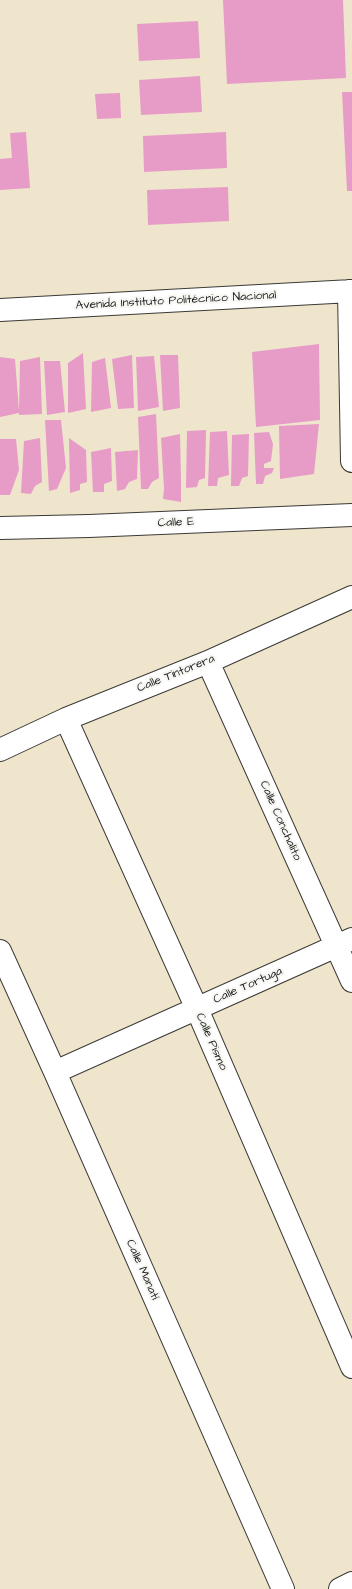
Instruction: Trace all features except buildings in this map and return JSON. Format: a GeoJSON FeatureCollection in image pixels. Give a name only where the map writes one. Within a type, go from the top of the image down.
{"type":"FeatureCollection","features":[{"type":"Feature","properties":{"kind":"street","name":"Avenida Instituto Politécnico Nacional"},"geometry":{"type":"LineString","coordinates":[[0,310],[351,291]]}},
{"type":"Feature","properties":{"kind":"street"},"geometry":{"type":"LineString","coordinates":[[351,291],[352,461]]}},
{"type":"Feature","properties":{"kind":"street","name":"Calle E"},"geometry":{"type":"LineString","coordinates":[[0,528],[352,516]]}},
{"type":"Feature","properties":{"kind":"street","name":"Calle Tintorera"},"geometry":{"type":"LineString","coordinates":[[0,750],[66,719],[208,662],[352,598]]}},
{"type":"Feature","properties":{"kind":"street","name":"Calle Conchalito"},"geometry":{"type":"LineString","coordinates":[[208,662],[344,942],[352,981]]}},
{"type":"Feature","properties":{"kind":"street","name":"Calle Pismo"},"geometry":{"type":"LineString","coordinates":[[66,719],[197,1009],[352,1367]]}},
{"type":"Feature","properties":{"kind":"street","name":"Calle Tortuga"},"geometry":{"type":"LineString","coordinates":[[55,1072],[344,942]]}},
{"type":"Feature","properties":{"kind":"street","name":"Calle Manatí"},"geometry":{"type":"LineString","coordinates":[[0,951],[55,1072],[282,1589]]}},
{"type":"Feature","properties":{"kind":"street"},"geometry":{"type":"LineString","coordinates":[[340,1589],[352,1583]]}}]}
